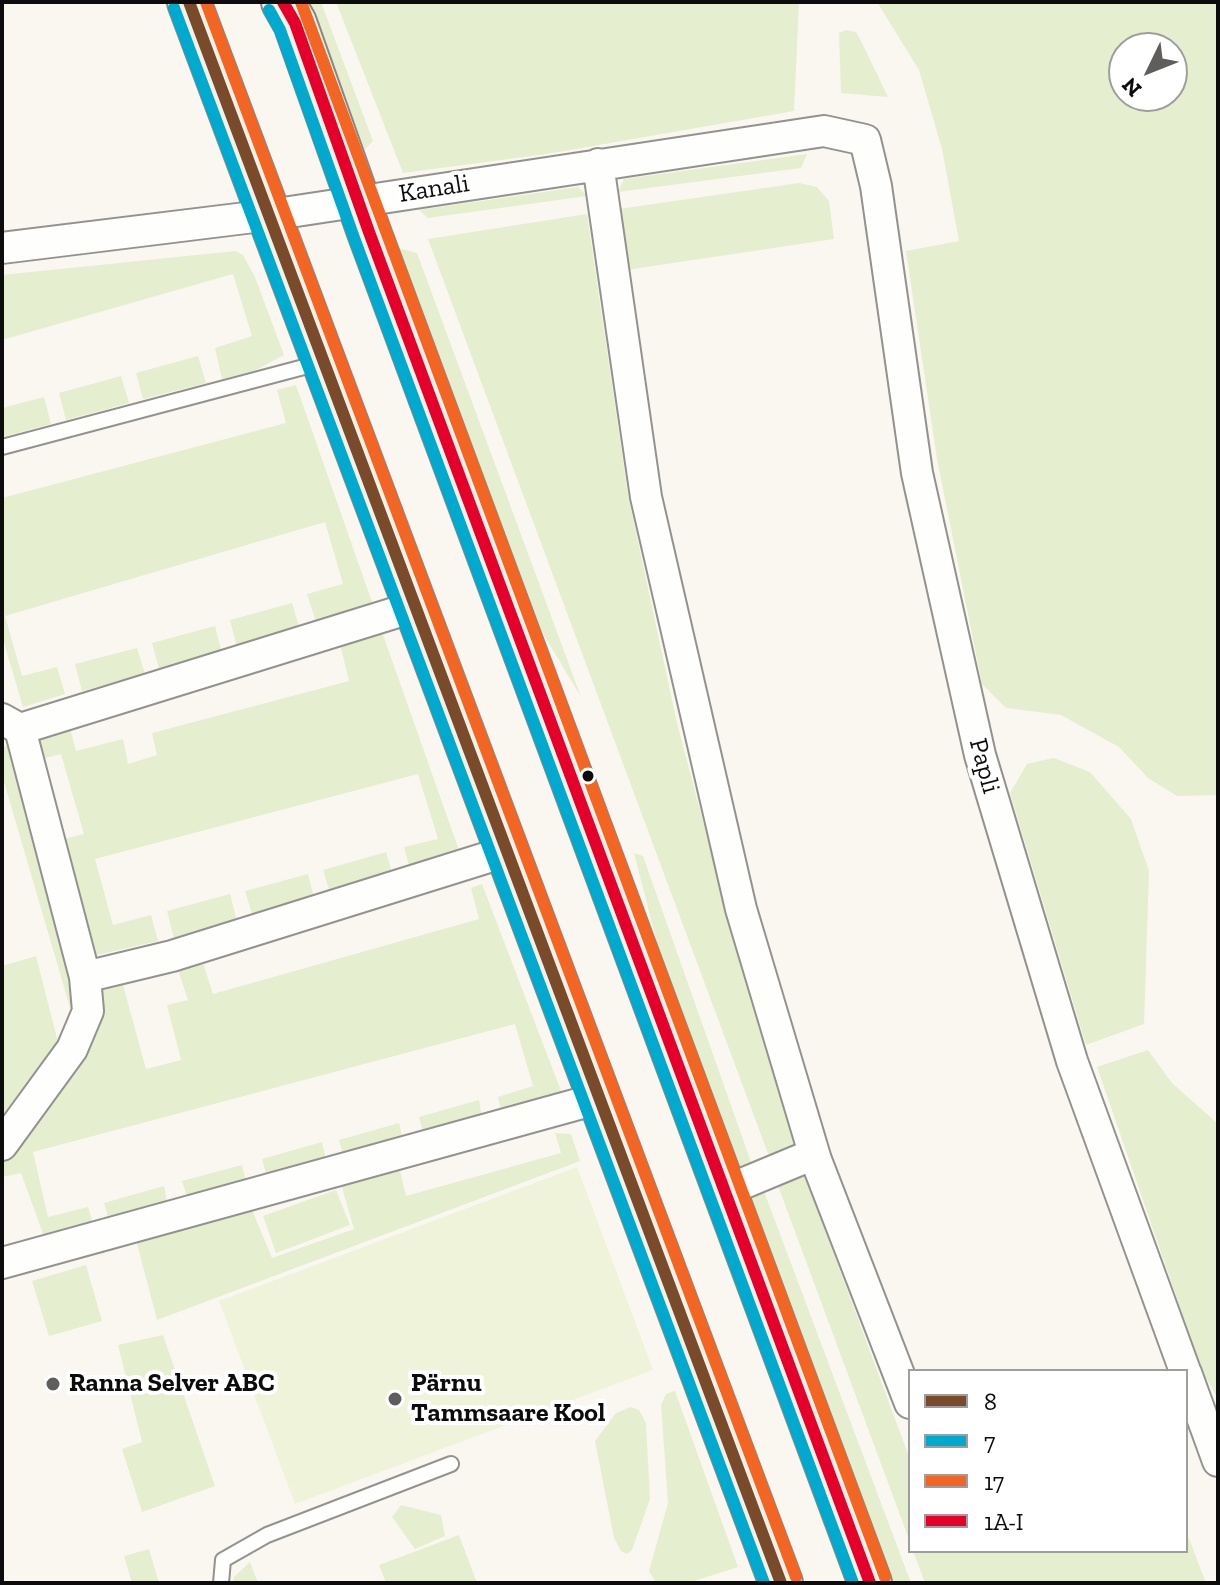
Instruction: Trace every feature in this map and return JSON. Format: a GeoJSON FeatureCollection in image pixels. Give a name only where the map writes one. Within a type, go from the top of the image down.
{"type":"FeatureCollection","features":[{"type":"Feature","properties":{"kind":"street"},"geometry":{"type":"LineString","coordinates":[[189,2],[781,1583]]}},
{"type":"Feature","properties":{"kind":"street"},"geometry":{"type":"LineString","coordinates":[[283,2],[295,23],[870,1583]]}},
{"type":"Feature","properties":{"kind":"street","name":"Kanali"},"geometry":{"type":"LineString","coordinates":[[2,248],[270,215],[824,131],[865,140]]}},
{"type":"Feature","properties":{"kind":"street","name":"Papli"},"geometry":{"type":"LineString","coordinates":[[865,140],[876,186],[917,473],[980,755],[1072,1061],[1185,1369]]}},
{"type":"Feature","properties":{"kind":"street"},"geometry":{"type":"LineString","coordinates":[[598,164],[646,497],[741,909],[814,1154],[908,1398]]}},
{"type":"Feature","properties":{"kind":"street"},"geometry":{"type":"LineString","coordinates":[[2,1145],[72,1049],[88,1011],[85,977],[11,724],[417,606]]}},
{"type":"Feature","properties":{"kind":"street"},"geometry":{"type":"LineString","coordinates":[[85,977],[185,952],[508,851]]}},
{"type":"Feature","properties":{"kind":"street"},"geometry":{"type":"LineString","coordinates":[[2,1263],[600,1098]]}},
{"type":"Feature","properties":{"kind":"street"},"geometry":{"type":"LineString","coordinates":[[725,1191],[814,1154]]}},
{"type":"Feature","properties":{"kind":"street","name":"Papli"},"geometry":{"type":"LineString","coordinates":[[1188,1378],[1218,1461]]}},
{"type":"Feature","properties":{"kind":"lane"},"geometry":{"type":"LineString","coordinates":[[2,447],[325,361]]}},
{"type":"Feature","properties":{"kind":"lane"},"geometry":{"type":"LineString","coordinates":[[221,1583],[223,1560],[267,1535],[451,1464]]}},
{"type":"Feature","properties":{"kind":"green space"},"geometry":{"type":"Polygon","coordinates":[[[307,2],[321,2],[373,141],[364,150],[307,2]]]}},
{"type":"Feature","properties":{"kind":"green space"},"geometry":{"type":"Polygon","coordinates":[[[336,2],[799,2],[794,111],[547,154],[403,173],[336,2]]]}},
{"type":"Feature","properties":{"kind":"green space"},"geometry":{"type":"Polygon","coordinates":[[[877,2],[1218,2],[1218,795],[1177,796],[1148,778],[1119,747],[1061,715],[1006,708],[982,684],[937,459],[906,251],[959,241],[942,149],[919,70],[877,2]]]}},
{"type":"Feature","properties":{"kind":"green space"},"geometry":{"type":"Polygon","coordinates":[[[846,30],[856,32],[888,97],[841,93],[839,33],[846,30]]]}},
{"type":"Feature","properties":{"kind":"green space"},"geometry":{"type":"Polygon","coordinates":[[[807,154],[801,168],[618,192],[624,179],[807,154]]]}},
{"type":"Feature","properties":{"kind":"green space"},"geometry":{"type":"Polygon","coordinates":[[[799,183],[817,187],[829,201],[834,239],[626,270],[619,209],[799,183]]]}},
{"type":"Feature","properties":{"kind":"green space"},"geometry":{"type":"Polygon","coordinates":[[[578,187],[587,196],[428,218],[419,210],[578,187]]]}},
{"type":"Feature","properties":{"kind":"green space"},"geometry":{"type":"Polygon","coordinates":[[[587,214],[628,495],[677,723],[724,901],[798,1146],[770,1159],[428,239],[587,214]]]}},
{"type":"Feature","properties":{"kind":"green space"},"geometry":{"type":"Polygon","coordinates":[[[398,248],[417,253],[581,697],[542,632],[398,248]]]}},
{"type":"Feature","properties":{"kind":"green space"},"geometry":{"type":"Polygon","coordinates":[[[235,251],[243,255],[255,277],[284,355],[256,370],[222,379],[215,348],[252,336],[233,274],[2,340],[2,275],[235,251]]]}},
{"type":"Feature","properties":{"kind":"green space"},"geometry":{"type":"Polygon","coordinates":[[[198,356],[206,383],[143,399],[136,373],[198,356]]]}},
{"type":"Feature","properties":{"kind":"green space"},"geometry":{"type":"Polygon","coordinates":[[[121,376],[129,403],[66,420],[59,393],[121,376]]]}},
{"type":"Feature","properties":{"kind":"green space"},"geometry":{"type":"Polygon","coordinates":[[[296,385],[372,602],[356,616],[318,628],[307,594],[343,584],[325,522],[5,616],[22,676],[57,667],[65,694],[23,707],[2,636],[2,498],[286,423],[277,390],[296,385]]]}},
{"type":"Feature","properties":{"kind":"green space"},"geometry":{"type":"Polygon","coordinates":[[[44,397],[51,424],[2,437],[2,408],[44,397]]]}},
{"type":"Feature","properties":{"kind":"green space"},"geometry":{"type":"Polygon","coordinates":[[[292,603],[300,630],[237,647],[230,620],[292,603]]]}},
{"type":"Feature","properties":{"kind":"green space"},"geometry":{"type":"Polygon","coordinates":[[[215,626],[222,653],[159,669],[152,643],[215,626]]]}},
{"type":"Feature","properties":{"kind":"green space"},"geometry":{"type":"Polygon","coordinates":[[[382,632],[461,856],[411,873],[404,847],[438,839],[418,774],[95,859],[113,925],[151,915],[158,941],[93,956],[56,841],[84,834],[61,754],[33,761],[35,731],[68,721],[76,751],[123,739],[128,764],[157,755],[152,733],[349,681],[340,644],[382,632]]]}},
{"type":"Feature","properties":{"kind":"green space"},"geometry":{"type":"Polygon","coordinates":[[[137,648],[145,674],[82,691],[75,664],[137,648]]]}},
{"type":"Feature","properties":{"kind":"green space"},"geometry":{"type":"Polygon","coordinates":[[[7,746],[73,956],[73,1018],[2,775],[2,747],[7,746]]]}},
{"type":"Feature","properties":{"kind":"green space"},"geometry":{"type":"Polygon","coordinates":[[[1054,758],[1090,772],[1131,819],[1149,871],[1144,1024],[1086,1045],[1010,793],[1027,764],[1054,758]]]}},
{"type":"Feature","properties":{"kind":"green space"},"geometry":{"type":"Polygon","coordinates":[[[386,852],[394,879],[331,896],[323,870],[386,852]]]}},
{"type":"Feature","properties":{"kind":"green space"},"geometry":{"type":"Polygon","coordinates":[[[634,853],[643,856],[751,1162],[739,1167],[662,963],[634,853]]]}},
{"type":"Feature","properties":{"kind":"green space"},"geometry":{"type":"Polygon","coordinates":[[[308,874],[315,901],[253,917],[245,891],[308,874]]]}},
{"type":"Feature","properties":{"kind":"green space"},"geometry":{"type":"Polygon","coordinates":[[[482,884],[563,1096],[502,1115],[498,1097],[533,1086],[515,1024],[33,1152],[48,1217],[88,1207],[93,1223],[45,1239],[21,1173],[2,1177],[2,1164],[75,1071],[75,1053],[94,993],[123,985],[146,1069],[181,1060],[167,1005],[188,1000],[178,970],[203,963],[213,994],[479,919],[471,888],[482,884]]]}},
{"type":"Feature","properties":{"kind":"green space"},"geometry":{"type":"Polygon","coordinates":[[[230,894],[237,921],[174,938],[167,911],[230,894]]]}},
{"type":"Feature","properties":{"kind":"green space"},"geometry":{"type":"Polygon","coordinates":[[[36,956],[59,1046],[2,1126],[2,966],[36,956]]]}},
{"type":"Feature","properties":{"kind":"green space"},"geometry":{"type":"Polygon","coordinates":[[[1148,1050],[1172,1083],[1218,1124],[1218,1399],[1202,1371],[1097,1067],[1148,1050]]]}},
{"type":"Feature","properties":{"kind":"green space"},"geometry":{"type":"Polygon","coordinates":[[[479,1100],[482,1118],[424,1135],[419,1117],[479,1100]]]}},
{"type":"Feature","properties":{"kind":"green space"},"geometry":{"type":"Polygon","coordinates":[[[399,1123],[403,1141],[344,1158],[339,1140],[399,1123]]]}},
{"type":"Feature","properties":{"kind":"green space"},"geometry":{"type":"Polygon","coordinates":[[[555,1133],[571,1134],[580,1161],[157,1320],[134,1232],[250,1205],[272,1258],[354,1229],[340,1181],[399,1166],[406,1196],[561,1153],[555,1133]]]}},
{"type":"Feature","properties":{"kind":"green space"},"geometry":{"type":"Polygon","coordinates":[[[322,1142],[326,1160],[267,1177],[262,1159],[322,1142]]]}},
{"type":"Feature","properties":{"kind":"green space"},"geometry":{"type":"Polygon","coordinates":[[[242,1165],[246,1182],[188,1199],[182,1181],[242,1165]]]}},
{"type":"Feature","properties":{"kind":"green space"},"geometry":{"type":"Polygon","coordinates":[[[577,1167],[653,1370],[295,1504],[219,1301],[577,1167]]]}},
{"type":"Feature","properties":{"kind":"green space"},"geometry":{"type":"Polygon","coordinates":[[[803,1171],[908,1454],[908,1537],[777,1183],[803,1171]]]}},
{"type":"Feature","properties":{"kind":"green space"},"geometry":{"type":"Polygon","coordinates":[[[164,1186],[167,1203],[109,1220],[104,1203],[164,1186]]]}},
{"type":"Feature","properties":{"kind":"green space"},"geometry":{"type":"Polygon","coordinates":[[[762,1186],[911,1583],[893,1583],[748,1193],[762,1186]]]}},
{"type":"Feature","properties":{"kind":"green space"},"geometry":{"type":"Polygon","coordinates":[[[336,1190],[350,1225],[276,1253],[263,1216],[336,1190]]]}},
{"type":"Feature","properties":{"kind":"green space"},"geometry":{"type":"Polygon","coordinates":[[[86,1265],[102,1321],[49,1336],[32,1281],[86,1265]]]}},
{"type":"Feature","properties":{"kind":"green space"},"geometry":{"type":"Polygon","coordinates":[[[163,1335],[215,1486],[142,1512],[122,1449],[142,1442],[118,1345],[163,1335]]]}},
{"type":"Feature","properties":{"kind":"green space"},"geometry":{"type":"Polygon","coordinates":[[[675,1391],[738,1567],[688,1583],[656,1583],[649,1571],[668,1503],[661,1405],[666,1394],[675,1391]]]}},
{"type":"Feature","properties":{"kind":"green space"},"geometry":{"type":"Polygon","coordinates":[[[631,1407],[639,1410],[646,1423],[650,1499],[632,1550],[627,1554],[621,1551],[614,1538],[595,1441],[616,1413],[631,1407]]]}},
{"type":"Feature","properties":{"kind":"green space"},"geometry":{"type":"Polygon","coordinates":[[[401,1505],[441,1515],[445,1536],[415,1549],[392,1517],[401,1505]]]}},
{"type":"Feature","properties":{"kind":"green space"},"geometry":{"type":"Polygon","coordinates":[[[459,1535],[477,1583],[386,1583],[379,1565],[459,1535]]]}},
{"type":"Feature","properties":{"kind":"green space"},"geometry":{"type":"Polygon","coordinates":[[[1188,1536],[1206,1583],[925,1583],[914,1553],[1188,1553],[1188,1536]]]}},
{"type":"Feature","properties":{"kind":"green space"},"geometry":{"type":"Polygon","coordinates":[[[149,1549],[159,1583],[132,1583],[124,1556],[149,1549]]]}},
{"type":"Feature","properties":{"kind":"green space"},"geometry":{"type":"Polygon","coordinates":[[[250,1562],[258,1583],[233,1583],[234,1577],[250,1562]]]}},
{"type":"Feature","properties":{"kind":"transit line","name":"8"},"geometry":{"type":"LineString","coordinates":[[189,2],[781,1583]]}},
{"type":"Feature","properties":{"kind":"transit line","name":"17"},"geometry":{"type":"LineString","coordinates":[[206,2],[796,1577]]}},
{"type":"Feature","properties":{"kind":"transit line","name":"1A-I"},"geometry":{"type":"LineString","coordinates":[[283,2],[295,23],[369,232],[870,1583]]}},
{"type":"Feature","properties":{"kind":"transit line","name":"17"},"geometry":{"type":"LineString","coordinates":[[301,2],[885,1577]]}},
{"type":"Feature","properties":{"kind":"transit line","name":"7"},"geometry":{"type":"LineString","coordinates":[[174,8],[764,1583]]}},
{"type":"Feature","properties":{"kind":"transit line","name":"7"},"geometry":{"type":"LineString","coordinates":[[269,10],[280,30],[354,238],[853,1583]]}},
{"type":"Feature","properties":{"kind":"place","name":"Ranna Selver ABC"},"geometry":{"type":"Point","coordinates":[53,1384]}},
{"type":"Feature","properties":{"kind":"place","name":"Pärnu Tammsaare Kool"},"geometry":{"type":"Point","coordinates":[395,1399]}}]}
